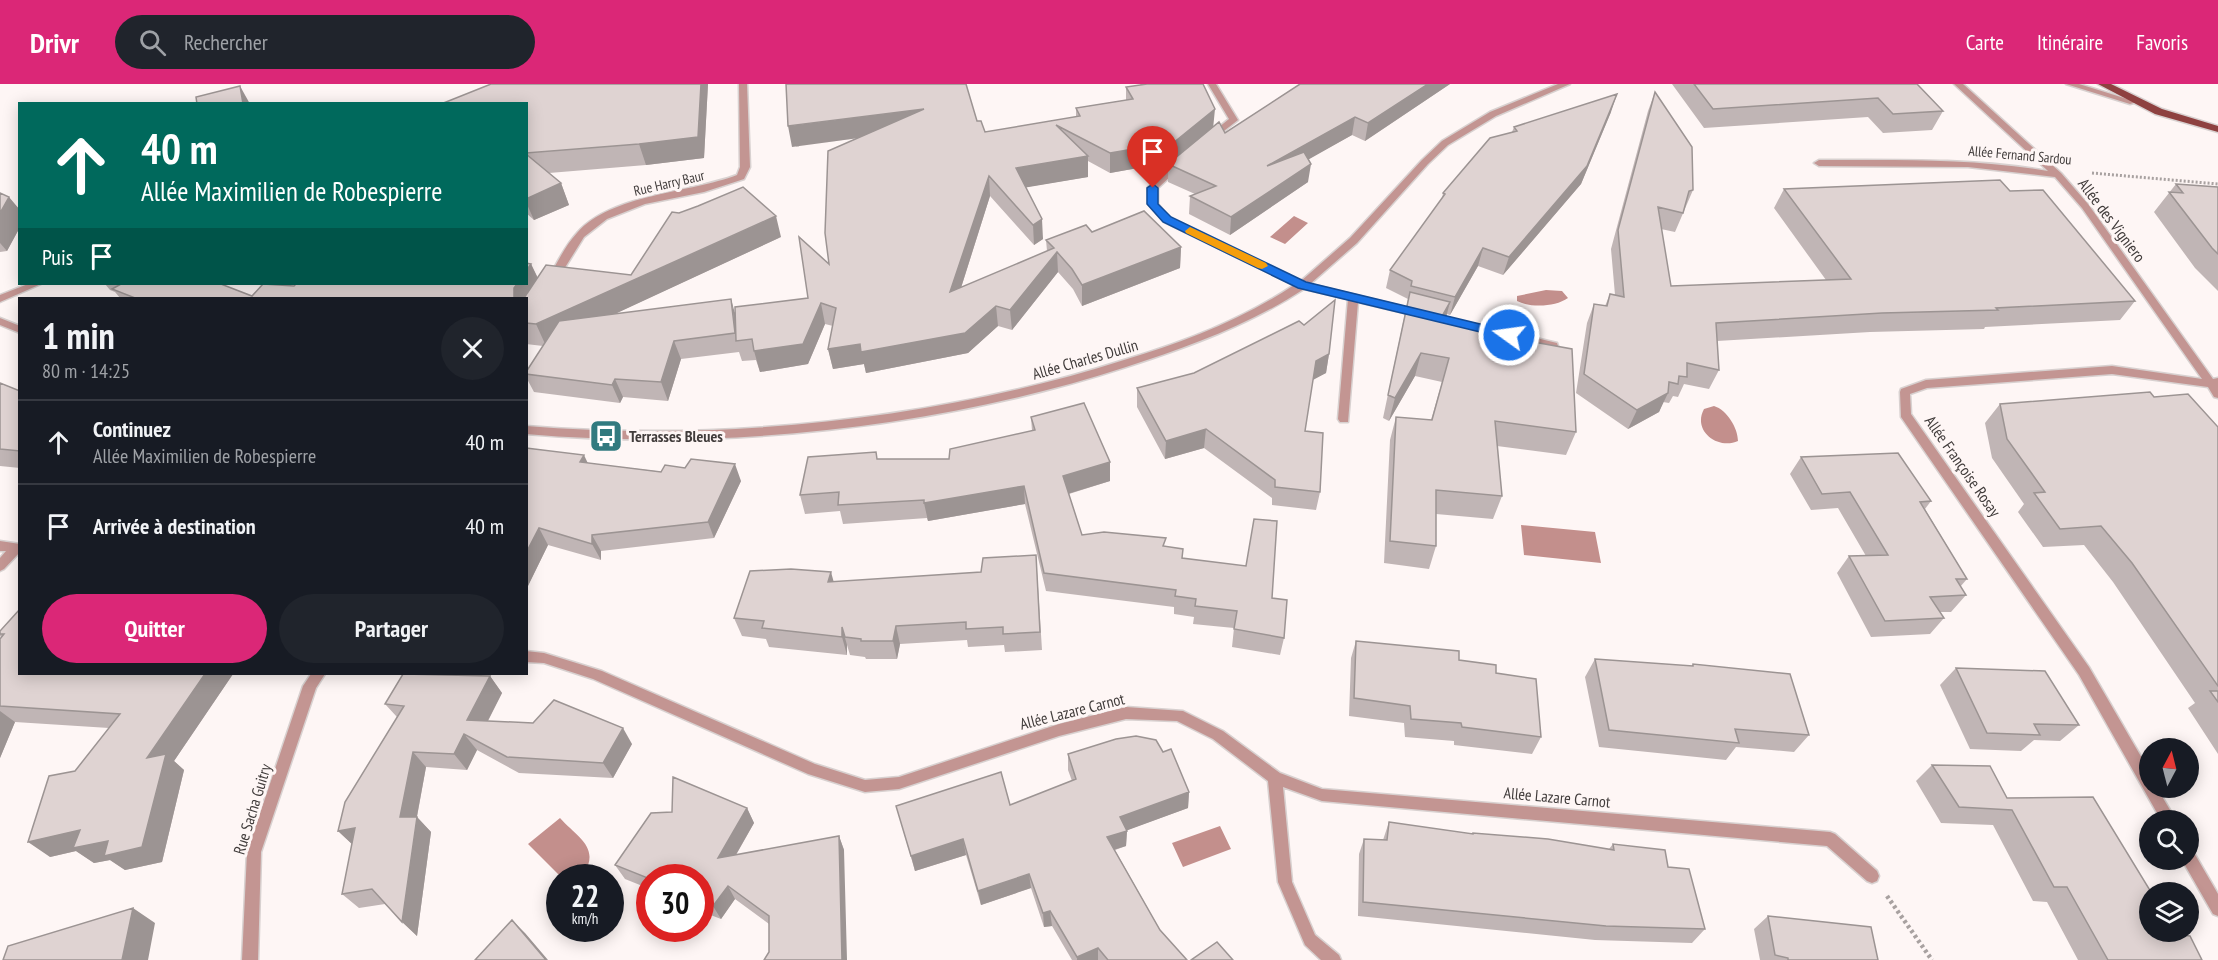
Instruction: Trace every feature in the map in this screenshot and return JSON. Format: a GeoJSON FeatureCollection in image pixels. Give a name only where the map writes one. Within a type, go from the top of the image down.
{"type":"FeatureCollection","features":[{"type":"Feature","properties":{"kind":"main road"},"geometry":{"type":"LineString","coordinates":[[2103,84],[2133,102],[2170,117],[2218,129]]}},
{"type":"Feature","properties":{"kind":"street","name":"Rue Harry Baur"},"geometry":{"type":"LineString","coordinates":[[546,290],[584,232],[616,211],[640,201],[725,184],[741,177],[745,166],[742,84]]}},
{"type":"Feature","properties":{"kind":"street"},"geometry":{"type":"LineString","coordinates":[[1198,148],[1234,120],[1212,84]]}},
{"type":"Feature","properties":{"kind":"street","name":"Allée Charles Dullin"},"geometry":{"type":"LineString","coordinates":[[528,430],[583,436],[712,436],[891,418],[1046,388],[1126,364],[1205,337],[1258,313],[1302,285],[1350,245],[1417,171],[1450,139],[1524,99],[1566,84]]}},
{"type":"Feature","properties":{"kind":"street","name":"Allée des Vigniero"},"geometry":{"type":"LineString","coordinates":[[1958,84],[2058,175],[2085,206],[2214,383],[2218,394]]}},
{"type":"Feature","properties":{"kind":"street"},"geometry":{"type":"LineString","coordinates":[[2070,84],[2133,102]]}},
{"type":"Feature","properties":{"kind":"street"},"geometry":{"type":"LineString","coordinates":[[1190,155],[1153,188],[1153,204],[1167,220],[1302,285],[1431,316]]}},
{"type":"Feature","properties":{"kind":"street","name":"Allée Fernand Sardou"},"geometry":{"type":"LineString","coordinates":[[1819,163],[1953,163],[2011,166],[2058,175]]}},
{"type":"Feature","properties":{"kind":"street"},"geometry":{"type":"LineString","coordinates":[[0,299],[34,285]]}},
{"type":"Feature","properties":{"kind":"street"},"geometry":{"type":"LineString","coordinates":[[1344,419],[1353,297]]}},
{"type":"Feature","properties":{"kind":"street"},"geometry":{"type":"LineString","coordinates":[[0,321],[18,329]]}},
{"type":"Feature","properties":{"kind":"street"},"geometry":{"type":"LineString","coordinates":[[1476,327],[1553,346]]}},
{"type":"Feature","properties":{"kind":"street","name":"Allée Françoise Rosay"},"geometry":{"type":"LineString","coordinates":[[2139,768],[2084,671],[1905,414],[1905,392],[1926,384],[2112,370],[2214,383]]}},
{"type":"Feature","properties":{"kind":"street"},"geometry":{"type":"LineString","coordinates":[[0,546],[16,548],[0,566]]}},
{"type":"Feature","properties":{"kind":"street","name":"Allée Lazare Carnot"},"geometry":{"type":"LineString","coordinates":[[528,656],[544,658],[597,675],[813,770],[865,786],[899,783],[1059,730],[1126,713],[1178,715],[1218,735],[1275,778],[1322,795],[1830,839],[1872,876]]}},
{"type":"Feature","properties":{"kind":"street","name":"Rue Sacha Guitry"},"geometry":{"type":"LineString","coordinates":[[250,960],[254,852],[310,686],[317,675]]}},
{"type":"Feature","properties":{"kind":"street"},"geometry":{"type":"LineString","coordinates":[[1275,778],[1285,882],[1310,940],[1333,960]]}},
{"type":"Feature","properties":{"kind":"street"},"geometry":{"type":"LineString","coordinates":[[2196,870],[2218,909]]}},
{"type":"Feature","properties":{"kind":"path","name":"Allée Fernand Sardou"},"geometry":{"type":"LineString","coordinates":[[2058,175],[2092,173],[2218,184]]}},
{"type":"Feature","properties":{"kind":"path"},"geometry":{"type":"LineString","coordinates":[[1872,876],[1932,960]]}},
{"type":"Feature","properties":{"kind":"shaded area"},"geometry":{"type":"Polygon","coordinates":[[[1294,216],[1308,223],[1285,244],[1270,237],[1294,216]]]}},
{"type":"Feature","properties":{"kind":"shaded area"},"geometry":{"type":"Polygon","coordinates":[[[1546,290],[1562,291],[1568,298],[1543,306],[1517,301],[1517,296],[1546,290]]]}},
{"type":"Feature","properties":{"kind":"shaded area"},"geometry":{"type":"Polygon","coordinates":[[[1714,406],[1723,411],[1731,420],[1738,441],[1723,443],[1715,441],[1704,431],[1701,417],[1704,409],[1714,406]]]}},
{"type":"Feature","properties":{"kind":"shaded area"},"geometry":{"type":"Polygon","coordinates":[[[1521,525],[1595,532],[1601,563],[1524,555],[1521,525]]]}},
{"type":"Feature","properties":{"kind":"shaded area"},"geometry":{"type":"Polygon","coordinates":[[[560,818],[585,843],[590,857],[588,864],[548,864],[528,844],[560,818]]]}},
{"type":"Feature","properties":{"kind":"shaded area"},"geometry":{"type":"Polygon","coordinates":[[[1220,826],[1231,849],[1183,867],[1172,843],[1220,826]]]}},
{"type":"Feature","properties":{"kind":"building"},"geometry":{"type":"Polygon","coordinates":[[[491,84],[701,84],[698,137],[528,153],[528,102],[446,102],[491,84]]]}},
{"type":"Feature","properties":{"kind":"building"},"geometry":{"type":"Polygon","coordinates":[[[786,84],[966,84],[977,121],[981,121],[985,132],[1080,116],[1076,108],[1133,99],[1126,87],[1147,84],[1203,84],[1215,109],[1157,156],[1139,148],[1110,153],[1056,125],[1088,156],[1016,168],[1042,219],[1033,225],[989,176],[950,292],[1054,248],[1046,240],[1086,225],[1092,232],[1144,211],[1181,247],[1082,285],[1057,252],[1010,310],[996,306],[965,333],[861,352],[860,344],[828,349],[836,308],[821,303],[803,344],[754,351],[752,339],[736,341],[735,307],[808,298],[799,237],[829,264],[825,233],[828,151],[924,109],[788,126],[786,84]]]}},
{"type":"Feature","properties":{"kind":"building"},"geometry":{"type":"Polygon","coordinates":[[[1300,84],[1428,84],[1368,123],[1355,117],[1267,166],[1304,152],[1311,164],[1231,217],[1190,196],[1216,186],[1168,164],[1219,122],[1225,133],[1300,84]]]}},
{"type":"Feature","properties":{"kind":"building"},"geometry":{"type":"Polygon","coordinates":[[[1694,84],[1917,84],[1943,111],[1893,114],[1878,98],[1713,109],[1694,84]]]}},
{"type":"Feature","properties":{"kind":"building"},"geometry":{"type":"Polygon","coordinates":[[[240,86],[243,102],[197,102],[196,97],[240,86]]]}},
{"type":"Feature","properties":{"kind":"building"},"geometry":{"type":"Polygon","coordinates":[[[1655,92],[1692,147],[1693,190],[1689,191],[1683,213],[1658,207],[1671,286],[1851,279],[1784,189],[2000,180],[2010,191],[2043,190],[2135,301],[1996,308],[1998,310],[1882,313],[1716,323],[1719,370],[1687,363],[1687,377],[1679,376],[1678,384],[1669,382],[1668,393],[1637,410],[1584,374],[1594,304],[1607,306],[1610,294],[1624,297],[1618,230],[1655,92]]]}},
{"type":"Feature","properties":{"kind":"building"},"geometry":{"type":"Polygon","coordinates":[[[1617,94],[1587,166],[1509,257],[1483,248],[1455,297],[1411,286],[1412,281],[1390,270],[1445,194],[1443,193],[1490,138],[1517,131],[1514,127],[1617,94]]]}},
{"type":"Feature","properties":{"kind":"building"},"geometry":{"type":"Polygon","coordinates":[[[528,156],[561,183],[528,198],[528,156]]]}},
{"type":"Feature","properties":{"kind":"building"},"geometry":{"type":"Polygon","coordinates":[[[2176,184],[2218,187],[2218,254],[2169,192],[2183,193],[2176,184]]]}},
{"type":"Feature","properties":{"kind":"building"},"geometry":{"type":"Polygon","coordinates":[[[743,187],[776,216],[536,324],[528,323],[528,297],[525,297],[546,265],[631,275],[672,212],[679,213],[743,187]]]}},
{"type":"Feature","properties":{"kind":"building"},"geometry":{"type":"Polygon","coordinates":[[[0,193],[9,197],[0,213],[0,193]]]}},
{"type":"Feature","properties":{"kind":"building"},"geometry":{"type":"Polygon","coordinates":[[[119,285],[224,285],[252,296],[262,285],[516,285],[514,297],[132,297],[112,289],[119,285]]]}},
{"type":"Feature","properties":{"kind":"building"},"geometry":{"type":"Polygon","coordinates":[[[1410,292],[1450,302],[1441,318],[1496,329],[1496,335],[1572,349],[1576,432],[1495,421],[1502,496],[1436,490],[1436,546],[1390,541],[1396,417],[1432,420],[1449,358],[1421,353],[1395,398],[1388,395],[1410,292]]]}},
{"type":"Feature","properties":{"kind":"building"},"geometry":{"type":"Polygon","coordinates":[[[731,299],[735,333],[674,341],[661,382],[615,379],[612,385],[528,374],[528,369],[559,321],[731,299]]]}},
{"type":"Feature","properties":{"kind":"building"},"geometry":{"type":"Polygon","coordinates":[[[1335,300],[1329,354],[1316,361],[1305,431],[1323,433],[1320,492],[1275,487],[1275,480],[1206,429],[1166,441],[1137,388],[1194,373],[1299,321],[1304,325],[1335,300]]]}},
{"type":"Feature","properties":{"kind":"building"},"geometry":{"type":"Polygon","coordinates":[[[0,383],[18,390],[18,451],[0,449],[0,383]]]}},
{"type":"Feature","properties":{"kind":"building"},"geometry":{"type":"Polygon","coordinates":[[[2150,392],[2154,397],[2188,394],[2218,427],[2218,686],[2132,563],[2101,526],[2060,529],[2034,493],[2045,492],[2007,439],[2000,404],[2150,392]]]}},
{"type":"Feature","properties":{"kind":"building"},"geometry":{"type":"Polygon","coordinates":[[[1084,403],[1110,462],[1063,476],[1082,535],[1104,532],[1166,538],[1163,546],[1183,549],[1182,558],[1246,566],[1254,519],[1277,521],[1272,598],[1287,600],[1284,638],[1234,629],[1237,611],[1195,606],[1196,599],[1175,596],[1176,590],[1044,573],[1024,486],[924,503],[924,500],[838,505],[839,492],[800,495],[808,457],[876,452],[877,459],[949,459],[950,449],[1035,430],[1031,417],[1084,403]]]}},
{"type":"Feature","properties":{"kind":"building"},"geometry":{"type":"Polygon","coordinates":[[[528,448],[584,455],[580,462],[661,472],[665,465],[685,468],[691,459],[735,464],[708,522],[592,535],[592,544],[539,528],[528,549],[528,448]]]}},
{"type":"Feature","properties":{"kind":"building"},"geometry":{"type":"Polygon","coordinates":[[[1898,453],[1931,501],[1920,502],[1967,579],[1956,579],[1966,595],[1930,597],[1944,618],[1885,621],[1849,556],[1888,555],[1850,492],[1822,494],[1801,457],[1898,453]]]}},
{"type":"Feature","properties":{"kind":"building"},"geometry":{"type":"Polygon","coordinates":[[[1036,555],[1040,632],[1003,634],[1003,627],[966,629],[966,622],[896,626],[893,641],[861,641],[861,639],[845,637],[842,627],[842,637],[762,628],[764,621],[734,618],[750,571],[791,569],[831,572],[828,582],[981,572],[983,558],[1036,555]]]}},
{"type":"Feature","properties":{"kind":"building"},"geometry":{"type":"Polygon","coordinates":[[[18,611],[18,675],[204,675],[147,758],[166,754],[142,847],[104,856],[108,841],[73,848],[80,830],[28,842],[49,776],[75,771],[120,714],[0,706],[0,639],[4,634],[0,634],[0,631],[18,611]]]}},
{"type":"Feature","properties":{"kind":"building"},"geometry":{"type":"Polygon","coordinates":[[[1356,641],[1459,651],[1459,660],[1496,665],[1496,673],[1536,679],[1541,737],[1462,727],[1461,723],[1411,719],[1410,706],[1354,698],[1356,641]]]}},
{"type":"Feature","properties":{"kind":"building"},"geometry":{"type":"Polygon","coordinates":[[[1595,659],[1693,666],[1693,664],[1790,674],[1809,735],[1735,729],[1739,743],[1609,730],[1595,659]]]}},
{"type":"Feature","properties":{"kind":"building"},"geometry":{"type":"Polygon","coordinates":[[[1956,668],[2045,671],[2079,725],[2034,724],[2040,735],[1987,733],[1956,668]]]}},
{"type":"Feature","properties":{"kind":"building"},"geometry":{"type":"Polygon","coordinates":[[[402,675],[490,676],[467,720],[533,723],[554,700],[623,728],[603,763],[507,757],[464,734],[454,754],[413,752],[400,817],[417,817],[402,922],[372,889],[342,894],[355,828],[338,831],[345,802],[404,706],[385,704],[402,675]]]}},
{"type":"Feature","properties":{"kind":"building"},"geometry":{"type":"Polygon","coordinates":[[[2210,691],[2218,691],[2218,702],[2210,691]]]}},
{"type":"Feature","properties":{"kind":"building"},"geometry":{"type":"Polygon","coordinates":[[[1136,736],[1156,740],[1163,752],[1171,749],[1189,792],[1120,817],[1127,831],[1107,837],[1160,930],[1187,960],[1108,960],[1098,948],[1077,957],[1050,911],[1043,913],[1029,874],[978,891],[963,839],[911,856],[896,806],[1001,772],[1010,805],[1076,779],[1068,754],[1116,739],[1136,736]]]}},
{"type":"Feature","properties":{"kind":"building"},"geometry":{"type":"Polygon","coordinates":[[[1932,765],[1990,766],[2007,798],[2093,797],[2145,882],[2139,882],[2139,942],[2193,942],[2202,960],[2108,960],[2067,887],[2054,887],[2012,810],[1959,807],[1932,765]]]}},
{"type":"Feature","properties":{"kind":"building"},"geometry":{"type":"Polygon","coordinates":[[[673,777],[747,808],[718,858],[839,836],[842,960],[764,960],[769,952],[769,916],[728,886],[714,905],[714,864],[636,864],[636,873],[624,869],[624,864],[616,864],[651,813],[672,812],[673,777]]]}},
{"type":"Feature","properties":{"kind":"building"},"geometry":{"type":"Polygon","coordinates":[[[1389,822],[1473,834],[1548,839],[1614,850],[1613,844],[1665,850],[1668,867],[1689,869],[1705,929],[1606,926],[1363,902],[1364,839],[1387,840],[1389,822]]]}},
{"type":"Feature","properties":{"kind":"building"},"geometry":{"type":"Polygon","coordinates":[[[133,908],[122,960],[3,960],[8,946],[133,908]]]}},
{"type":"Feature","properties":{"kind":"building"},"geometry":{"type":"Polygon","coordinates":[[[1768,916],[1871,927],[1878,960],[1788,960],[1788,958],[1775,955],[1768,916]]]}},
{"type":"Feature","properties":{"kind":"building"},"geometry":{"type":"Polygon","coordinates":[[[512,920],[546,960],[475,960],[512,920]]]}},
{"type":"Feature","properties":{"kind":"building"},"geometry":{"type":"Polygon","coordinates":[[[1217,942],[1233,960],[1191,960],[1217,942]]]}},
{"type":"Feature","properties":{"kind":"slow traffic"},"geometry":{"type":"LineString","coordinates":[[1190,231],[1262,266]]}},
{"type":"Feature","properties":{"kind":"place","name":"Terrasses Bleues"},"geometry":{"type":"Point","coordinates":[606,436]}},
{"type":"Feature","properties":{"kind":"route"},"geometry":{"type":"LineString","coordinates":[[1153,188],[1153,204],[1167,220],[1302,285],[1509,335]]}}]}
